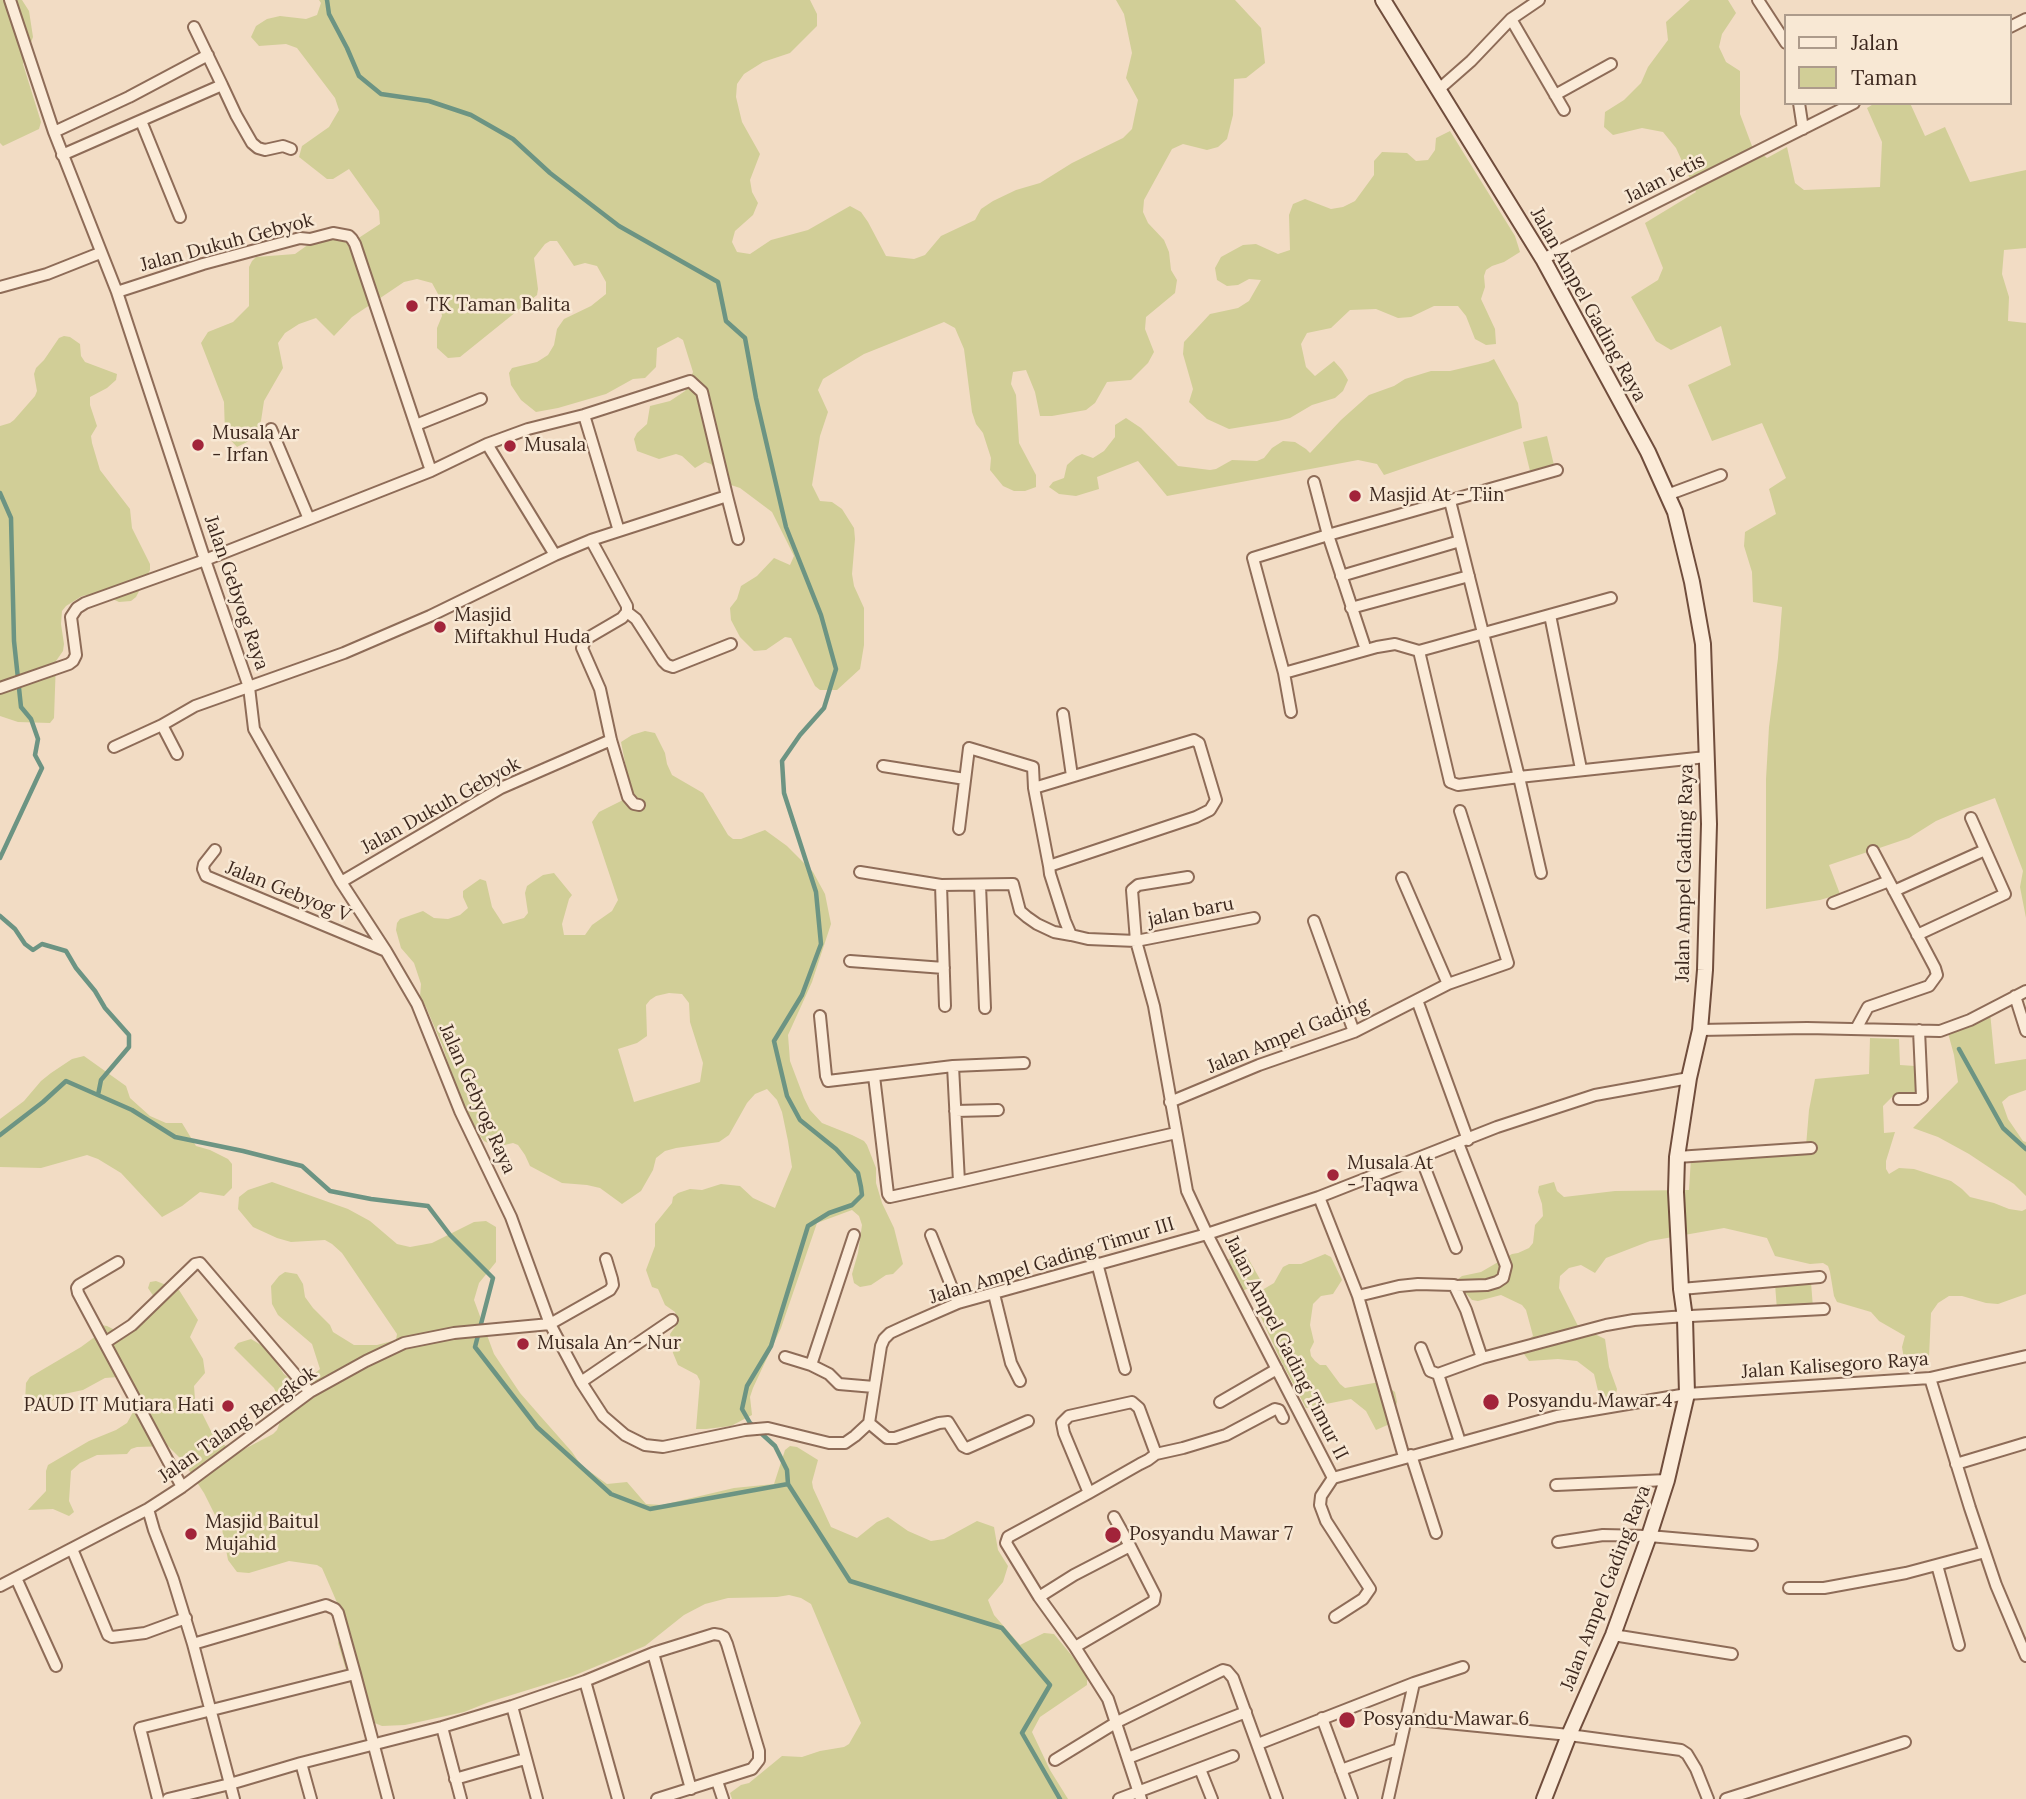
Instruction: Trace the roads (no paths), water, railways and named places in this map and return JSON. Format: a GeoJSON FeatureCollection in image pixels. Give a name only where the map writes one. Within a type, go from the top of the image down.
{"type":"FeatureCollection","features":[{"type":"Feature","properties":{"kind":"main road","name":"Jalan Ampel Gading Raya"},"geometry":{"type":"LineString","coordinates":[[1383,0],[1543,259],[1648,452],[1675,512],[1692,582],[1703,644],[1709,824],[1705,970],[1700,1030],[1689,1078],[1677,1157],[1676,1192],[1685,1318],[1687,1394],[1667,1480],[1649,1536],[1613,1635],[1544,1799]]}},
{"type":"Feature","properties":{"kind":"street","name":"Jalan Gebyog Raya"},"geometry":{"type":"LineString","coordinates":[[10,0],[62,155],[117,292],[249,687],[254,729],[341,882],[417,1004],[460,1111],[511,1217],[550,1324]]}},
{"type":"Feature","properties":{"kind":"street"},"geometry":{"type":"LineString","coordinates":[[1438,90],[1471,61],[1511,19],[1539,0]]}},
{"type":"Feature","properties":{"kind":"street"},"geometry":{"type":"LineString","coordinates":[[1758,0],[1784,41]]}},
{"type":"Feature","properties":{"kind":"street"},"geometry":{"type":"LineString","coordinates":[[1511,19],[1564,110]]}},
{"type":"Feature","properties":{"kind":"street"},"geometry":{"type":"LineString","coordinates":[[194,27],[208,55],[217,87],[252,143],[265,150],[282,146],[291,149]]}},
{"type":"Feature","properties":{"kind":"street"},"geometry":{"type":"LineString","coordinates":[[54,132],[129,97],[208,55]]}},
{"type":"Feature","properties":{"kind":"street"},"geometry":{"type":"LineString","coordinates":[[1555,95],[1611,64]]}},
{"type":"Feature","properties":{"kind":"street"},"geometry":{"type":"LineString","coordinates":[[62,155],[217,87]]}},
{"type":"Feature","properties":{"kind":"street"},"geometry":{"type":"LineString","coordinates":[[1799,105],[1802,129]]}},
{"type":"Feature","properties":{"kind":"street","name":"Jalan Jetis"},"geometry":{"type":"LineString","coordinates":[[1543,259],[1850,105]]}},
{"type":"Feature","properties":{"kind":"street"},"geometry":{"type":"LineString","coordinates":[[141,121],[180,217]]}},
{"type":"Feature","properties":{"kind":"street","name":"Jalan Dukuh Gebyok"},"geometry":{"type":"LineString","coordinates":[[117,292],[203,264],[300,238],[310,239],[333,233],[349,236],[355,244],[431,471]]}},
{"type":"Feature","properties":{"kind":"street"},"geometry":{"type":"LineString","coordinates":[[0,287],[47,274],[100,253]]}},
{"type":"Feature","properties":{"kind":"street"},"geometry":{"type":"LineString","coordinates":[[0,688],[73,661],[76,655],[71,617],[77,608],[85,603],[205,560],[431,471],[487,444],[528,429],[584,415],[690,381],[702,392],[707,407],[738,539]]}},
{"type":"Feature","properties":{"kind":"street"},"geometry":{"type":"LineString","coordinates":[[416,425],[481,399]]}},
{"type":"Feature","properties":{"kind":"street"},"geometry":{"type":"LineString","coordinates":[[584,415],[619,531]]}},
{"type":"Feature","properties":{"kind":"street"},"geometry":{"type":"LineString","coordinates":[[271,429],[309,519]]}},
{"type":"Feature","properties":{"kind":"street"},"geometry":{"type":"LineString","coordinates":[[487,444],[555,555]]}},
{"type":"Feature","properties":{"kind":"street"},"geometry":{"type":"LineString","coordinates":[[1291,712],[1284,673],[1253,558],[1558,470]]}},
{"type":"Feature","properties":{"kind":"street"},"geometry":{"type":"LineString","coordinates":[[1667,495],[1721,475]]}},
{"type":"Feature","properties":{"kind":"street"},"geometry":{"type":"LineString","coordinates":[[1314,482],[1328,535],[1364,645]]}},
{"type":"Feature","properties":{"kind":"street"},"geometry":{"type":"LineString","coordinates":[[114,747],[195,706],[344,653],[430,616],[591,540],[727,496]]}},
{"type":"Feature","properties":{"kind":"street"},"geometry":{"type":"LineString","coordinates":[[1450,501],[1541,873]]}},
{"type":"Feature","properties":{"kind":"street"},"geometry":{"type":"LineString","coordinates":[[591,540],[628,612],[636,618],[665,663],[673,667],[731,644]]}},
{"type":"Feature","properties":{"kind":"street"},"geometry":{"type":"LineString","coordinates":[[1341,576],[1460,541]]}},
{"type":"Feature","properties":{"kind":"street"},"geometry":{"type":"LineString","coordinates":[[1351,608],[1469,576]]}},
{"type":"Feature","properties":{"kind":"street"},"geometry":{"type":"LineString","coordinates":[[1284,673],[1395,644],[1419,652],[1611,598]]}},
{"type":"Feature","properties":{"kind":"street"},"geometry":{"type":"LineString","coordinates":[[628,612],[586,639],[582,648],[600,689],[611,740],[628,796],[634,804],[639,805]]}},
{"type":"Feature","properties":{"kind":"street"},"geometry":{"type":"LineString","coordinates":[[1550,615],[1581,769]]}},
{"type":"Feature","properties":{"kind":"street"},"geometry":{"type":"LineString","coordinates":[[1419,652],[1450,782],[1458,785],[1706,757]]}},
{"type":"Feature","properties":{"kind":"street"},"geometry":{"type":"LineString","coordinates":[[1063,714],[1072,776]]}},
{"type":"Feature","properties":{"kind":"street"},"geometry":{"type":"LineString","coordinates":[[162,725],[177,754]]}},
{"type":"Feature","properties":{"kind":"street","name":"Jalan Dukuh Gebyok"},"geometry":{"type":"LineString","coordinates":[[341,882],[501,788],[611,740]]}},
{"type":"Feature","properties":{"kind":"street"},"geometry":{"type":"LineString","coordinates":[[1034,788],[1194,740],[1199,743],[1216,800],[1210,810],[1196,817],[1049,866]]}},
{"type":"Feature","properties":{"kind":"street"},"geometry":{"type":"LineString","coordinates":[[959,829],[969,748],[1033,766],[1034,788],[1049,866],[1070,935]]}},
{"type":"Feature","properties":{"kind":"street"},"geometry":{"type":"LineString","coordinates":[[883,766],[965,779]]}},
{"type":"Feature","properties":{"kind":"street","name":"Jalan Ampel Gading"},"geometry":{"type":"LineString","coordinates":[[1170,1102],[1259,1065],[1354,1032],[1448,984],[1508,963],[1460,811]]}},
{"type":"Feature","properties":{"kind":"street"},"geometry":{"type":"LineString","coordinates":[[1917,935],[2005,894],[1971,818]]}},
{"type":"Feature","properties":{"kind":"street","name":"Jalan Gebyog V"},"geometry":{"type":"LineString","coordinates":[[215,850],[204,864],[206,876],[386,951]]}},
{"type":"Feature","properties":{"kind":"street"},"geometry":{"type":"LineString","coordinates":[[1833,903],[1892,886],[1985,850]]}},
{"type":"Feature","properties":{"kind":"street"},"geometry":{"type":"LineString","coordinates":[[1859,1025],[1868,1007],[1929,986],[1937,975],[1873,851]]}},
{"type":"Feature","properties":{"kind":"street"},"geometry":{"type":"LineString","coordinates":[[860,872],[941,885],[980,885],[985,1008]]}},
{"type":"Feature","properties":{"kind":"street"},"geometry":{"type":"LineString","coordinates":[[1188,877],[1135,887],[1132,890],[1136,941],[1154,1006],[1187,1191],[1207,1234]]}},
{"type":"Feature","properties":{"kind":"street"},"geometry":{"type":"LineString","coordinates":[[1402,878],[1448,984]]}},
{"type":"Feature","properties":{"kind":"street","name":"jalan baru"},"geometry":{"type":"LineString","coordinates":[[980,885],[1013,884],[1020,911],[1027,918],[1054,932],[1088,939],[1136,941],[1254,918]]}},
{"type":"Feature","properties":{"kind":"street"},"geometry":{"type":"LineString","coordinates":[[941,885],[945,1006]]}},
{"type":"Feature","properties":{"kind":"street"},"geometry":{"type":"LineString","coordinates":[[1314,921],[1354,1032]]}},
{"type":"Feature","properties":{"kind":"street"},"geometry":{"type":"LineString","coordinates":[[850,961],[944,968]]}},
{"type":"Feature","properties":{"kind":"street"},"geometry":{"type":"LineString","coordinates":[[1700,1030],[1859,1025],[1940,1031],[1970,1020],[2021,994],[2026,1031]]}},
{"type":"Feature","properties":{"kind":"street"},"geometry":{"type":"LineString","coordinates":[[1357,1296],[1418,1284],[1487,1285],[1503,1278],[1506,1266],[1417,1000]]}},
{"type":"Feature","properties":{"kind":"street"},"geometry":{"type":"LineString","coordinates":[[820,1016],[828,1081],[953,1066],[1024,1063]]}},
{"type":"Feature","properties":{"kind":"street"},"geometry":{"type":"LineString","coordinates":[[1899,1099],[1922,1097],[1919,1030]]}},
{"type":"Feature","properties":{"kind":"street"},"geometry":{"type":"LineString","coordinates":[[953,1066],[959,1182]]}},
{"type":"Feature","properties":{"kind":"street"},"geometry":{"type":"LineString","coordinates":[[874,1076],[890,1197],[1176,1133]]}},
{"type":"Feature","properties":{"kind":"street","name":"Jalan Ampel Gading Timur III"},"geometry":{"type":"LineString","coordinates":[[869,1423],[881,1346],[890,1333],[903,1326],[958,1303],[1207,1234],[1319,1197],[1497,1127],[1595,1095],[1689,1078]]}},
{"type":"Feature","properties":{"kind":"street"},"geometry":{"type":"LineString","coordinates":[[955,1111],[998,1110]]}},
{"type":"Feature","properties":{"kind":"street"},"geometry":{"type":"LineString","coordinates":[[1677,1157],[1811,1148]]}},
{"type":"Feature","properties":{"kind":"street"},"geometry":{"type":"LineString","coordinates":[[1421,1158],[1457,1248]]}},
{"type":"Feature","properties":{"kind":"street"},"geometry":{"type":"LineString","coordinates":[[1319,1197],[1357,1296],[1436,1534]]}},
{"type":"Feature","properties":{"kind":"street","name":"Jalan Ampel Gading Timur II"},"geometry":{"type":"LineString","coordinates":[[1207,1234],[1333,1478]]}},
{"type":"Feature","properties":{"kind":"street"},"geometry":{"type":"LineString","coordinates":[[811,1366],[854,1235]]}},
{"type":"Feature","properties":{"kind":"street"},"geometry":{"type":"LineString","coordinates":[[931,1235],[958,1303]]}},
{"type":"Feature","properties":{"kind":"street"},"geometry":{"type":"LineString","coordinates":[[606,1259],[613,1285],[610,1290],[550,1324],[603,1416],[625,1435],[645,1445],[663,1447],[745,1430],[768,1428],[829,1443],[845,1443],[869,1423],[887,1437],[895,1438],[948,1422],[967,1448],[1028,1421]]}},
{"type":"Feature","properties":{"kind":"street"},"geometry":{"type":"LineString","coordinates":[[118,1262],[77,1288],[182,1487]]}},
{"type":"Feature","properties":{"kind":"street"},"geometry":{"type":"LineString","coordinates":[[106,1342],[131,1325],[195,1264],[200,1263],[310,1392]]}},
{"type":"Feature","properties":{"kind":"street"},"geometry":{"type":"LineString","coordinates":[[1097,1263],[1125,1369]]}},
{"type":"Feature","properties":{"kind":"street"},"geometry":{"type":"LineString","coordinates":[[1681,1289],[1820,1277]]}},
{"type":"Feature","properties":{"kind":"street"},"geometry":{"type":"LineString","coordinates":[[1456,1286],[1482,1358]]}},
{"type":"Feature","properties":{"kind":"street"},"geometry":{"type":"LineString","coordinates":[[993,1294],[1011,1363],[1020,1381]]}},
{"type":"Feature","properties":{"kind":"street"},"geometry":{"type":"LineString","coordinates":[[1421,1348],[1430,1371],[1438,1374],[1482,1358],[1634,1320],[1824,1309]]}},
{"type":"Feature","properties":{"kind":"street"},"geometry":{"type":"LineString","coordinates":[[581,1382],[672,1320]]}},
{"type":"Feature","properties":{"kind":"street","name":"Jalan Talang Bengkok"},"geometry":{"type":"LineString","coordinates":[[0,1587],[148,1509],[310,1392],[366,1361],[404,1343],[454,1333],[550,1324]]}},
{"type":"Feature","properties":{"kind":"street","name":"Jalan Kalisegoro Raya"},"geometry":{"type":"LineString","coordinates":[[1687,1394],[1930,1378],[2026,1356]]}},
{"type":"Feature","properties":{"kind":"street"},"geometry":{"type":"LineString","coordinates":[[785,1357],[829,1374],[839,1384],[874,1387]]}},
{"type":"Feature","properties":{"kind":"street"},"geometry":{"type":"LineString","coordinates":[[1220,1402],[1277,1369]]}},
{"type":"Feature","properties":{"kind":"street"},"geometry":{"type":"LineString","coordinates":[[1438,1374],[1461,1442]]}},
{"type":"Feature","properties":{"kind":"street"},"geometry":{"type":"LineString","coordinates":[[1930,1378],[1985,1552],[2026,1656]]}},
{"type":"Feature","properties":{"kind":"street","name":"Jalan Ampel Gading Timur II"},"geometry":{"type":"LineString","coordinates":[[1335,1617],[1363,1599],[1370,1589],[1326,1521],[1320,1505],[1320,1499],[1333,1478],[1557,1416],[1687,1394]]}},
{"type":"Feature","properties":{"kind":"street"},"geometry":{"type":"LineString","coordinates":[[1089,1493],[1063,1427],[1062,1423],[1069,1416],[1132,1402],[1139,1408],[1157,1454]]}},
{"type":"Feature","properties":{"kind":"street"},"geometry":{"type":"LineString","coordinates":[[1140,1795],[1117,1722],[1100,1684],[1039,1597],[1008,1548],[1006,1540],[1157,1454],[1226,1434],[1275,1409],[1279,1410],[1283,1418]]}},
{"type":"Feature","properties":{"kind":"street"},"geometry":{"type":"LineString","coordinates":[[1956,1464],[2026,1443]]}},
{"type":"Feature","properties":{"kind":"street"},"geometry":{"type":"LineString","coordinates":[[1556,1485],[1667,1480]]}},
{"type":"Feature","properties":{"kind":"street"},"geometry":{"type":"LineString","coordinates":[[148,1509],[194,1644],[234,1799]]}},
{"type":"Feature","properties":{"kind":"street"},"geometry":{"type":"LineString","coordinates":[[1075,1647],[1154,1601],[1154,1595],[1114,1517]]}},
{"type":"Feature","properties":{"kind":"street"},"geometry":{"type":"LineString","coordinates":[[1558,1542],[1603,1535],[1752,1545]]}},
{"type":"Feature","properties":{"kind":"street"},"geometry":{"type":"LineString","coordinates":[[1039,1597],[1130,1545]]}},
{"type":"Feature","properties":{"kind":"street"},"geometry":{"type":"LineString","coordinates":[[72,1549],[108,1635],[112,1637],[145,1633],[186,1618]]}},
{"type":"Feature","properties":{"kind":"street"},"geometry":{"type":"LineString","coordinates":[[1789,1588],[1824,1588],[1906,1573],[1985,1552]]}},
{"type":"Feature","properties":{"kind":"street"},"geometry":{"type":"LineString","coordinates":[[1937,1565],[1959,1645]]}},
{"type":"Feature","properties":{"kind":"street"},"geometry":{"type":"LineString","coordinates":[[16,1578],[56,1665]]}},
{"type":"Feature","properties":{"kind":"street"},"geometry":{"type":"LineString","coordinates":[[194,1644],[326,1605],[331,1606],[338,1613],[388,1799]]}},
{"type":"Feature","properties":{"kind":"street"},"geometry":{"type":"LineString","coordinates":[[2014,1630],[2026,1626]]}},
{"type":"Feature","properties":{"kind":"street"},"geometry":{"type":"LineString","coordinates":[[168,1799],[442,1727],[585,1681],[653,1653],[714,1634],[724,1637],[759,1760],[752,1769],[657,1799]]}},
{"type":"Feature","properties":{"kind":"street"},"geometry":{"type":"LineString","coordinates":[[1613,1635],[1732,1654]]}},
{"type":"Feature","properties":{"kind":"street"},"geometry":{"type":"LineString","coordinates":[[653,1653],[691,1788]]}},
{"type":"Feature","properties":{"kind":"street"},"geometry":{"type":"LineString","coordinates":[[1258,1745],[1322,1718],[1463,1667]]}},
{"type":"Feature","properties":{"kind":"street"},"geometry":{"type":"LineString","coordinates":[[1055,1760],[1117,1722],[1223,1670],[1233,1678],[1277,1799]]}},
{"type":"Feature","properties":{"kind":"street"},"geometry":{"type":"LineString","coordinates":[[158,1799],[140,1728],[355,1674]]}},
{"type":"Feature","properties":{"kind":"street"},"geometry":{"type":"LineString","coordinates":[[585,1681],[618,1799]]}},
{"type":"Feature","properties":{"kind":"street"},"geometry":{"type":"LineString","coordinates":[[1388,1799],[1415,1683]]}},
{"type":"Feature","properties":{"kind":"street"},"geometry":{"type":"LineString","coordinates":[[512,1706],[537,1799]]}},
{"type":"Feature","properties":{"kind":"street"},"geometry":{"type":"LineString","coordinates":[[1128,1758],[1246,1712]]}},
{"type":"Feature","properties":{"kind":"street"},"geometry":{"type":"LineString","coordinates":[[1322,1718],[1352,1799]]}},
{"type":"Feature","properties":{"kind":"street"},"geometry":{"type":"LineString","coordinates":[[1407,1719],[1569,1735],[1681,1750],[1687,1754],[1696,1769],[1708,1799]]}},
{"type":"Feature","properties":{"kind":"street"},"geometry":{"type":"LineString","coordinates":[[442,1727],[461,1799]]}},
{"type":"Feature","properties":{"kind":"street"},"geometry":{"type":"LineString","coordinates":[[1726,1799],[1905,1742]]}},
{"type":"Feature","properties":{"kind":"street"},"geometry":{"type":"LineString","coordinates":[[1341,1770],[1399,1749]]}},
{"type":"Feature","properties":{"kind":"street"},"geometry":{"type":"LineString","coordinates":[[1119,1799],[1140,1795],[1233,1756]]}},
{"type":"Feature","properties":{"kind":"street"},"geometry":{"type":"LineString","coordinates":[[455,1779],[525,1759]]}},
{"type":"Feature","properties":{"kind":"street"},"geometry":{"type":"LineString","coordinates":[[301,1763],[311,1799]]}},
{"type":"Feature","properties":{"kind":"street"},"geometry":{"type":"LineString","coordinates":[[1200,1769],[1212,1799]]}},
{"type":"Feature","properties":{"kind":"street"},"geometry":{"type":"LineString","coordinates":[[717,1781],[723,1799]]}},
{"type":"Feature","properties":{"kind":"waterway"},"geometry":{"type":"LineString","coordinates":[[327,0],[329,14],[359,76],[381,94],[429,101],[471,115],[513,139],[550,173],[619,226],[718,282],[726,321],[745,338],[786,527],[821,615],[836,669],[824,708],[782,761],[784,793],[816,892],[821,944],[802,995],[774,1041],[787,1096],[800,1120],[836,1149],[858,1173],[862,1195],[852,1205],[829,1213],[808,1226],[771,1346],[747,1386],[742,1409],[750,1423],[775,1446],[787,1470],[788,1484]]}},
{"type":"Feature","properties":{"kind":"waterway"},"geometry":{"type":"LineString","coordinates":[[0,493],[11,518],[14,641],[21,707],[31,719],[38,739],[35,755],[42,768],[0,858]]}},
{"type":"Feature","properties":{"kind":"waterway"},"geometry":{"type":"LineString","coordinates":[[0,916],[33,950],[42,944],[66,951],[105,1008],[129,1035],[129,1047],[101,1080],[98,1095]]}},
{"type":"Feature","properties":{"kind":"waterway"},"geometry":{"type":"LineString","coordinates":[[1959,1049],[2003,1128],[2026,1149]]}},
{"type":"Feature","properties":{"kind":"waterway"},"geometry":{"type":"LineString","coordinates":[[0,1135],[66,1081],[132,1110],[175,1137],[302,1166],[330,1191],[428,1206],[450,1235],[493,1278],[475,1347],[537,1427],[611,1494],[650,1509],[788,1484],[850,1581],[1002,1628],[1050,1685],[1022,1733],[1060,1799]]}},
{"type":"Feature","properties":{"kind":"place","name":"TK Taman Balita"},"geometry":{"type":"Point","coordinates":[412,306]}},
{"type":"Feature","properties":{"kind":"place","name":"Musala Ar - Irfan"},"geometry":{"type":"Point","coordinates":[198,445]}},
{"type":"Feature","properties":{"kind":"place","name":"Musala"},"geometry":{"type":"Point","coordinates":[510,446]}},
{"type":"Feature","properties":{"kind":"place","name":"Masjid At - Tiin"},"geometry":{"type":"Point","coordinates":[1355,496]}},
{"type":"Feature","properties":{"kind":"place","name":"Masjid Miftakhul Huda"},"geometry":{"type":"Point","coordinates":[440,627]}},
{"type":"Feature","properties":{"kind":"place","name":"Musala At - Taqwa"},"geometry":{"type":"Point","coordinates":[1333,1175]}},
{"type":"Feature","properties":{"kind":"place","name":"Musala An - Nur"},"geometry":{"type":"Point","coordinates":[523,1344]}},
{"type":"Feature","properties":{"kind":"place","name":"Posyandu Mawar 4"},"geometry":{"type":"Point","coordinates":[1491,1402]}},
{"type":"Feature","properties":{"kind":"place","name":"PAUD IT Mutiara Hati"},"geometry":{"type":"Point","coordinates":[228,1406]}},
{"type":"Feature","properties":{"kind":"place","name":"Masjid Baitul Mujahid"},"geometry":{"type":"Point","coordinates":[191,1534]}},
{"type":"Feature","properties":{"kind":"place","name":"Posyandu Mawar 7"},"geometry":{"type":"Point","coordinates":[1113,1535]}},
{"type":"Feature","properties":{"kind":"place","name":"Posyandu Mawar 6"},"geometry":{"type":"Point","coordinates":[1347,1720]}}]}
